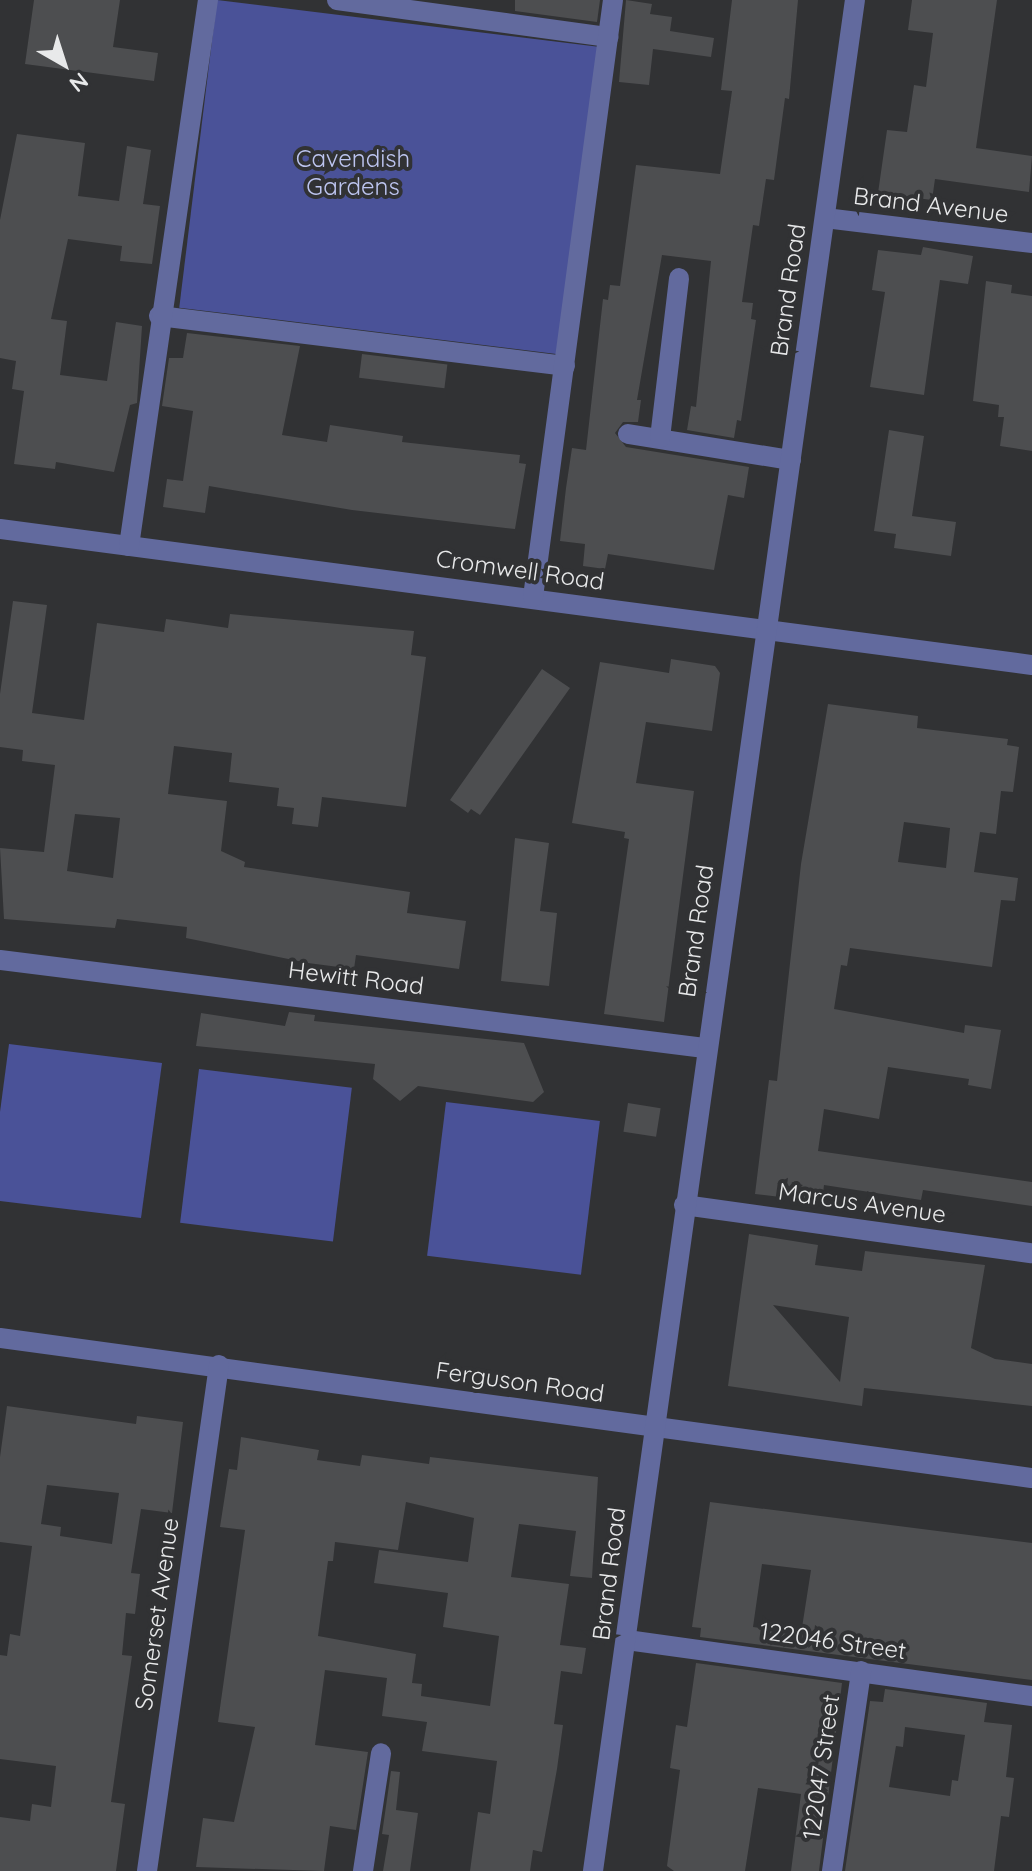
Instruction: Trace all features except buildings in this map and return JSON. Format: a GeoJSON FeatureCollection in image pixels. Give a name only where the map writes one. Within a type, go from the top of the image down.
{"type":"FeatureCollection","features":[{"type":"Feature","properties":{"kind":"street"},"geometry":{"type":"LineString","coordinates":[[129,546],[159,316],[208,0]]}},
{"type":"Feature","properties":{"kind":"street"},"geometry":{"type":"LineString","coordinates":[[337,0],[608,37]]}},
{"type":"Feature","properties":{"kind":"street"},"geometry":{"type":"LineString","coordinates":[[533,597],[613,0]]}},
{"type":"Feature","properties":{"kind":"street","name":"Brand Road"},"geometry":{"type":"LineString","coordinates":[[593,1871],[627,1640],[705,1048],[855,0]]}},
{"type":"Feature","properties":{"kind":"street","name":"Brand Avenue"},"geometry":{"type":"LineString","coordinates":[[825,218],[1032,243]]}},
{"type":"Feature","properties":{"kind":"street"},"geometry":{"type":"LineString","coordinates":[[660,438],[679,278]]}},
{"type":"Feature","properties":{"kind":"street"},"geometry":{"type":"LineString","coordinates":[[159,316],[565,366]]}},
{"type":"Feature","properties":{"kind":"street"},"geometry":{"type":"LineString","coordinates":[[628,434],[791,460]]}},
{"type":"Feature","properties":{"kind":"street","name":"Cromwell Road"},"geometry":{"type":"LineString","coordinates":[[0,529],[1032,665]]}},
{"type":"Feature","properties":{"kind":"street","name":"Hewitt Road"},"geometry":{"type":"LineString","coordinates":[[0,960],[705,1048]]}},
{"type":"Feature","properties":{"kind":"street","name":"Marcus Avenue"},"geometry":{"type":"LineString","coordinates":[[684,1205],[1032,1253]]}},
{"type":"Feature","properties":{"kind":"street","name":"Ferguson Road"},"geometry":{"type":"LineString","coordinates":[[0,1338],[219,1365],[1032,1478]]}},
{"type":"Feature","properties":{"kind":"street","name":"Somerset Avenue"},"geometry":{"type":"LineString","coordinates":[[147,1871],[219,1365]]}},
{"type":"Feature","properties":{"kind":"street","name":"122046 Street"},"geometry":{"type":"LineString","coordinates":[[627,1640],[1032,1696]]}},
{"type":"Feature","properties":{"kind":"street","name":"122047 Street"},"geometry":{"type":"LineString","coordinates":[[832,1871],[861,1671]]}},
{"type":"Feature","properties":{"kind":"street"},"geometry":{"type":"LineString","coordinates":[[363,1871],[381,1753]]}},
{"type":"Feature","properties":{"kind":"green space","name":"Cavendish Gardens"},"geometry":{"type":"Polygon","coordinates":[[[217,0],[598,47],[560,354],[179,308],[217,0]]]}},
{"type":"Feature","properties":{"kind":"green space"},"geometry":{"type":"Polygon","coordinates":[[[9,1044],[162,1063],[141,1218],[0,1201],[0,1112],[9,1044]]]}},
{"type":"Feature","properties":{"kind":"green space"},"geometry":{"type":"Polygon","coordinates":[[[199,1069],[352,1088],[333,1242],[180,1223],[199,1069]]]}},
{"type":"Feature","properties":{"kind":"green space"},"geometry":{"type":"Polygon","coordinates":[[[446,1102],[600,1121],[581,1275],[427,1256],[446,1102]]]}}]}
